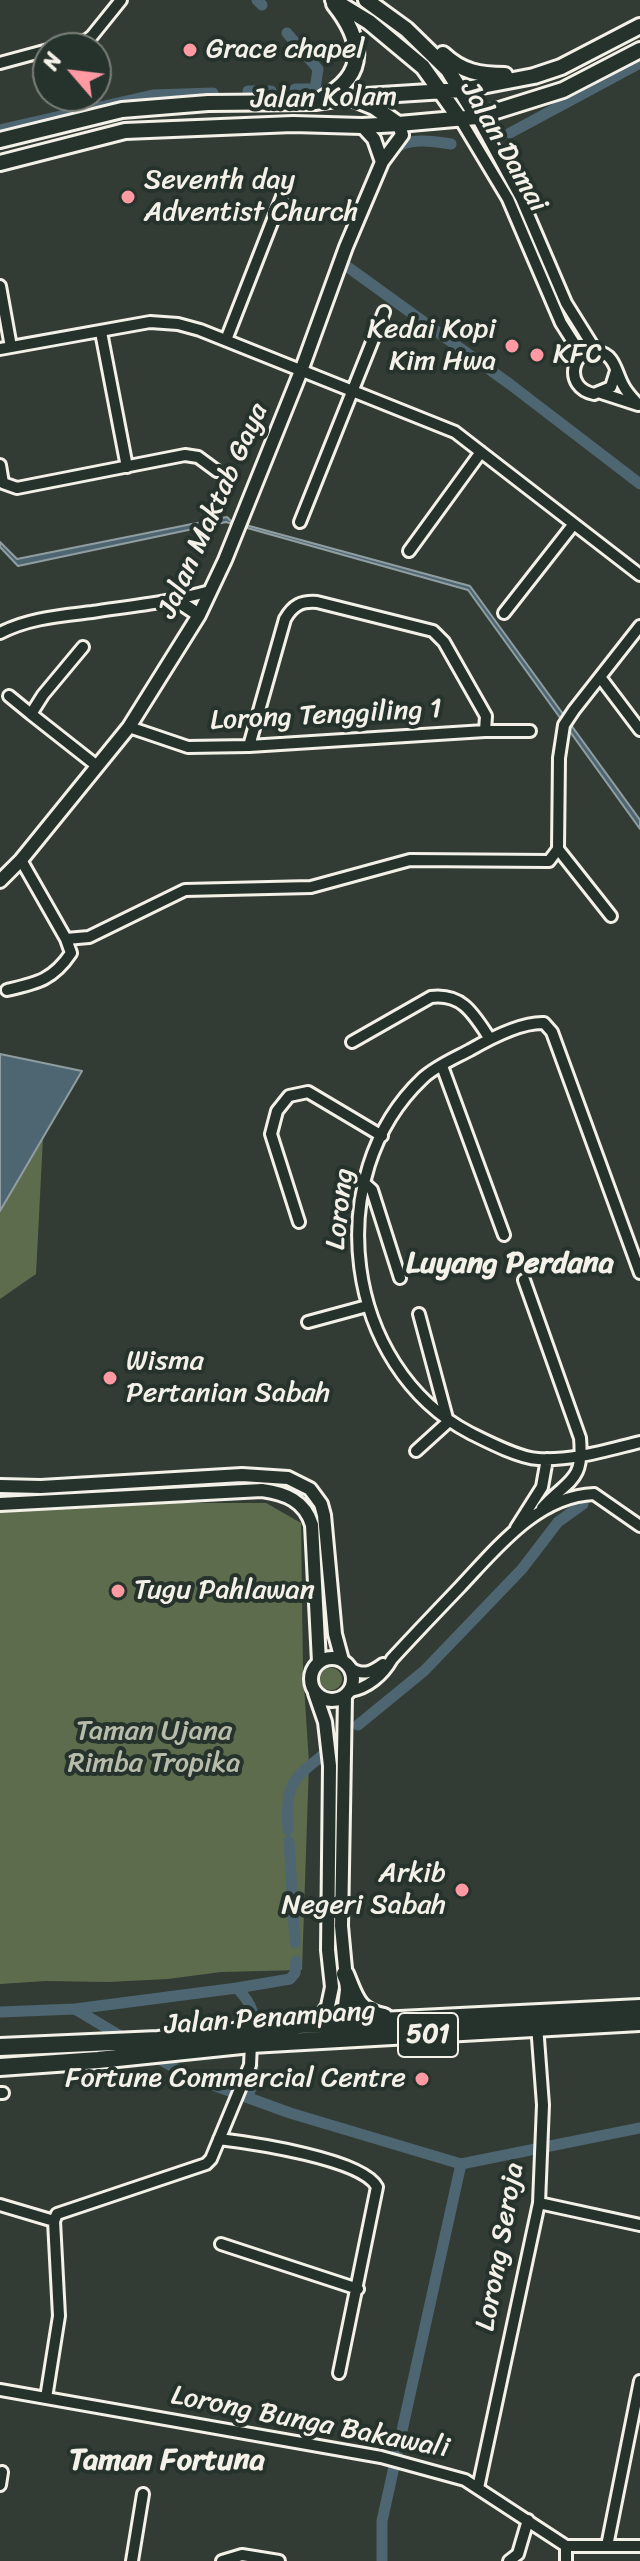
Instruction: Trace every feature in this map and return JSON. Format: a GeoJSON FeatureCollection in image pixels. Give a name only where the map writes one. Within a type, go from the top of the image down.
{"type":"FeatureCollection","features":[{"type":"Feature","properties":{"kind":"main road","name":"Jalan Damai"},"geometry":{"type":"LineString","coordinates":[[332,0],[369,22],[423,67],[460,119]]}},
{"type":"Feature","properties":{"kind":"main road"},"geometry":{"type":"LineString","coordinates":[[315,102],[335,92],[352,73],[357,59],[354,34],[332,0]]}},
{"type":"Feature","properties":{"kind":"main road","name":"Jalan Damai"},"geometry":{"type":"LineString","coordinates":[[366,0],[392,17],[448,70],[477,117]]}},
{"type":"Feature","properties":{"kind":"main road"},"geometry":{"type":"LineString","coordinates":[[392,17],[418,32],[464,70],[484,75],[534,76]]}},
{"type":"Feature","properties":{"kind":"main road","name":"Jalan Kolam"},"geometry":{"type":"LineString","coordinates":[[0,140],[122,110],[208,103],[315,102],[461,90],[534,76],[561,67],[640,26]]}},
{"type":"Feature","properties":{"kind":"main road","name":"Jalan Kolam"},"geometry":{"type":"LineString","coordinates":[[0,163],[125,131],[293,124],[362,126],[477,117],[563,90],[640,50]]}},
{"type":"Feature","properties":{"kind":"main road"},"geometry":{"type":"LineString","coordinates":[[350,97],[374,107],[399,124]]}},
{"type":"Feature","properties":{"kind":"main road"},"geometry":{"type":"LineString","coordinates":[[345,1974],[358,2004],[376,2015],[399,2019]]}},
{"type":"Feature","properties":{"kind":"main road","name":"Jalan Penampang"},"geometry":{"type":"LineString","coordinates":[[0,2047],[247,2038],[319,2041],[640,2008]]}},
{"type":"Feature","properties":{"kind":"main road","name":"Jalan Penampang"},"geometry":{"type":"LineString","coordinates":[[0,2067],[127,2058],[192,2049],[294,2026],[399,2019],[640,2022]]}},
{"type":"Feature","properties":{"kind":"main road"},"geometry":{"type":"LineString","coordinates":[[319,2041],[340,2023]]}},
{"type":"Feature","properties":{"kind":"street"},"geometry":{"type":"LineString","coordinates":[[95,32],[121,0]]}},
{"type":"Feature","properties":{"kind":"street"},"geometry":{"type":"LineString","coordinates":[[0,63],[32,54]]}},
{"type":"Feature","properties":{"kind":"street","name":"Jalan Damai"},"geometry":{"type":"LineString","coordinates":[[477,117],[521,198],[566,303],[596,351]]}},
{"type":"Feature","properties":{"kind":"street","name":"Jalan Damai"},"geometry":{"type":"LineString","coordinates":[[460,119],[508,199],[561,323],[582,356]]}},
{"type":"Feature","properties":{"kind":"street","name":"Jalan Maktab Gaya"},"geometry":{"type":"LineString","coordinates":[[0,881],[21,860],[129,727],[199,615],[301,371],[346,247],[382,162],[402,135],[399,124]]}},
{"type":"Feature","properties":{"kind":"street"},"geometry":{"type":"LineString","coordinates":[[362,126],[374,139],[382,162]]}},
{"type":"Feature","properties":{"kind":"street"},"geometry":{"type":"LineString","coordinates":[[226,340],[285,189]]}},
{"type":"Feature","properties":{"kind":"street"},"geometry":{"type":"LineString","coordinates":[[0,286],[5,348],[150,322],[178,324],[226,340],[455,432],[640,575]]}},
{"type":"Feature","properties":{"kind":"street"},"geometry":{"type":"LineString","coordinates":[[300,522],[384,312]]}},
{"type":"Feature","properties":{"kind":"street"},"geometry":{"type":"LineString","coordinates":[[101,332],[127,467]]}},
{"type":"Feature","properties":{"kind":"street"},"geometry":{"type":"LineString","coordinates":[[596,351],[608,356],[624,387],[639,406],[601,393],[587,393],[577,384],[574,372],[578,360],[596,351]]}},
{"type":"Feature","properties":{"kind":"street"},"geometry":{"type":"LineString","coordinates":[[601,393],[611,387],[616,371]]}},
{"type":"Feature","properties":{"kind":"street"},"geometry":{"type":"LineString","coordinates":[[409,551],[481,452]]}},
{"type":"Feature","properties":{"kind":"street"},"geometry":{"type":"LineString","coordinates":[[0,465],[3,483],[17,488],[185,455],[198,457],[217,471]]}},
{"type":"Feature","properties":{"kind":"street"},"geometry":{"type":"LineString","coordinates":[[504,613],[573,525]]}},
{"type":"Feature","properties":{"kind":"street"},"geometry":{"type":"LineString","coordinates":[[0,633],[17,624],[42,618],[178,601],[210,591]]}},
{"type":"Feature","properties":{"kind":"street"},"geometry":{"type":"LineString","coordinates":[[178,601],[199,615]]}},
{"type":"Feature","properties":{"kind":"street"},"geometry":{"type":"LineString","coordinates":[[249,746],[285,619],[298,603],[306,601],[433,631],[444,642],[486,716],[485,731]]}},
{"type":"Feature","properties":{"kind":"street"},"geometry":{"type":"LineString","coordinates":[[66,939],[89,937],[185,890],[311,887],[410,860],[549,861],[558,849],[559,758],[564,725],[640,626]]}},
{"type":"Feature","properties":{"kind":"street"},"geometry":{"type":"LineString","coordinates":[[31,714],[83,647]]}},
{"type":"Feature","properties":{"kind":"street"},"geometry":{"type":"LineString","coordinates":[[600,677],[640,730]]}},
{"type":"Feature","properties":{"kind":"street"},"geometry":{"type":"LineString","coordinates":[[9,696],[97,766]]}},
{"type":"Feature","properties":{"kind":"street","name":"Lorong Tenggiling 1"},"geometry":{"type":"LineString","coordinates":[[129,727],[188,747],[530,731]]}},
{"type":"Feature","properties":{"kind":"street"},"geometry":{"type":"LineString","coordinates":[[558,849],[611,916]]}},
{"type":"Feature","properties":{"kind":"street"},"geometry":{"type":"LineString","coordinates":[[7,990],[36,983],[56,973],[71,953],[21,860]]}},
{"type":"Feature","properties":{"kind":"street"},"geometry":{"type":"LineString","coordinates":[[352,1042],[431,997],[441,996],[467,1006],[490,1039]]}},
{"type":"Feature","properties":{"kind":"street","name":"Lorong"},"geometry":{"type":"LineString","coordinates":[[640,1273],[552,1032],[544,1023],[490,1039],[425,1075],[402,1101],[370,1158],[363,1182],[357,1235],[358,1261],[367,1306],[384,1346],[402,1372],[448,1422],[484,1440],[535,1459],[582,1457],[640,1442]]}},
{"type":"Feature","properties":{"kind":"street"},"geometry":{"type":"LineString","coordinates":[[442,1066],[504,1235]]}},
{"type":"Feature","properties":{"kind":"street"},"geometry":{"type":"LineString","coordinates":[[299,1222],[271,1134],[277,1111],[289,1096],[308,1092],[382,1136]]}},
{"type":"Feature","properties":{"kind":"street"},"geometry":{"type":"LineString","coordinates":[[363,1182],[372,1190],[400,1278]]}},
{"type":"Feature","properties":{"kind":"street"},"geometry":{"type":"LineString","coordinates":[[524,1280],[580,1438],[582,1457],[578,1474],[537,1515]]}},
{"type":"Feature","properties":{"kind":"street"},"geometry":{"type":"LineString","coordinates":[[308,1322],[367,1306]]}},
{"type":"Feature","properties":{"kind":"street"},"geometry":{"type":"LineString","coordinates":[[416,1451],[448,1422],[419,1314]]}},
{"type":"Feature","properties":{"kind":"street"},"geometry":{"type":"LineString","coordinates":[[534,1497],[535,1459]]}},
{"type":"Feature","properties":{"kind":"street"},"geometry":{"type":"LineString","coordinates":[[515,1530],[542,1487],[547,1459]]}},
{"type":"Feature","properties":{"kind":"street"},"geometry":{"type":"LineString","coordinates":[[0,1486],[56,1487],[242,1475],[274,1476],[298,1482],[316,1495],[324,1515],[335,1634],[353,1679],[347,1694],[341,1926],[346,2001],[340,2023]]}},
{"type":"Feature","properties":{"kind":"street"},"geometry":{"type":"LineString","coordinates":[[0,1504],[262,1490],[286,1495],[306,1511],[312,1525],[319,1662]]}},
{"type":"Feature","properties":{"kind":"street"},"geometry":{"type":"LineString","coordinates":[[315,1693],[326,1700],[339,1699],[368,1684],[515,1530],[564,1501],[594,1494],[640,1526]]}},
{"type":"Feature","properties":{"kind":"street"},"geometry":{"type":"LineString","coordinates":[[346,2001],[342,2008],[334,2007],[328,1950],[328,1734],[310,1680],[314,1667],[330,1658],[367,1674],[392,1659]]}},
{"type":"Feature","properties":{"kind":"street"},"geometry":{"type":"LineString","coordinates":[[294,2026],[320,2018],[328,2006],[332,1987]]}},
{"type":"Feature","properties":{"kind":"street","name":"Lorong Seroja"},"geometry":{"type":"LineString","coordinates":[[478,2488],[539,2203],[543,2129],[537,2020]]}},
{"type":"Feature","properties":{"kind":"street"},"geometry":{"type":"LineString","coordinates":[[46,2398],[59,2316],[54,2221],[57,2214],[206,2164],[211,2159],[250,2065],[247,2038]]}},
{"type":"Feature","properties":{"kind":"street"},"geometry":{"type":"LineString","coordinates":[[219,2139],[284,2148],[346,2166],[374,2180],[377,2187],[339,2373]]}},
{"type":"Feature","properties":{"kind":"street"},"geometry":{"type":"LineString","coordinates":[[539,2203],[640,2225]]}},
{"type":"Feature","properties":{"kind":"street"},"geometry":{"type":"LineString","coordinates":[[0,2205],[54,2221]]}},
{"type":"Feature","properties":{"kind":"street"},"geometry":{"type":"LineString","coordinates":[[221,2244],[358,2289]]}},
{"type":"Feature","properties":{"kind":"street"},"geometry":{"type":"LineString","coordinates":[[607,2546],[640,2381]]}},
{"type":"Feature","properties":{"kind":"street","name":"Lorong Bunga Bakawali"},"geometry":{"type":"LineString","coordinates":[[0,2390],[413,2465],[465,2480],[566,2546]]}},
{"type":"Feature","properties":{"kind":"street"},"geometry":{"type":"LineString","coordinates":[[0,2485],[2,2472]]}},
{"type":"Feature","properties":{"kind":"street"},"geometry":{"type":"LineString","coordinates":[[132,2561],[143,2494]]}},
{"type":"Feature","properties":{"kind":"street"},"geometry":{"type":"LineString","coordinates":[[509,2561],[518,2554],[528,2520]]}},
{"type":"Feature","properties":{"kind":"street"},"geometry":{"type":"LineString","coordinates":[[566,2561],[566,2546],[640,2546]]}},
{"type":"Feature","properties":{"kind":"street"},"geometry":{"type":"LineString","coordinates":[[222,2561],[242,2555],[279,2561]]}},
{"type":"Feature","properties":{"kind":"green space"},"geometry":{"type":"Polygon","coordinates":[[[43,1138],[36,1274],[0,1299],[0,1211],[43,1138]]]}},
{"type":"Feature","properties":{"kind":"green space","name":"Taman Ujana Rimba Tropika"},"geometry":{"type":"Polygon","coordinates":[[[107,1503],[266,1503],[301,1523],[303,1671],[309,1763],[302,1970],[221,1972],[108,1982],[0,1984],[0,1512],[107,1503]]]}},
{"type":"Feature","properties":{"kind":"green space"},"geometry":{"type":"Polygon","coordinates":[[[331,1668],[339,1671],[342,1679],[339,1687],[331,1690],[323,1687],[320,1679],[323,1671],[331,1668]]]}},
{"type":"Feature","properties":{"kind":"water"},"geometry":{"type":"Polygon","coordinates":[[[227,517],[231,521],[470,586],[640,820],[640,829],[468,590],[226,522],[18,566],[0,547],[0,542],[17,559],[227,517]]]}},
{"type":"Feature","properties":{"kind":"water"},"geometry":{"type":"Polygon","coordinates":[[[0,1054],[82,1071],[0,1211],[0,1054]]]}},
{"type":"Feature","properties":{"kind":"waterway"},"geometry":{"type":"LineString","coordinates":[[257,0],[262,5]]}},
{"type":"Feature","properties":{"kind":"waterway"},"geometry":{"type":"LineString","coordinates":[[287,33],[318,69],[315,89],[295,89]]}},
{"type":"Feature","properties":{"kind":"waterway"},"geometry":{"type":"LineString","coordinates":[[510,133],[640,63]]}},
{"type":"Feature","properties":{"kind":"waterway"},"geometry":{"type":"LineString","coordinates":[[248,91],[271,91]]}},
{"type":"Feature","properties":{"kind":"waterway"},"geometry":{"type":"LineString","coordinates":[[0,130],[153,95],[213,93]]}},
{"type":"Feature","properties":{"kind":"waterway"},"geometry":{"type":"LineString","coordinates":[[393,150],[413,142],[451,144]]}},
{"type":"Feature","properties":{"kind":"waterway"},"geometry":{"type":"LineString","coordinates":[[345,265],[511,385],[640,484]]}},
{"type":"Feature","properties":{"kind":"waterway"},"geometry":{"type":"LineString","coordinates":[[358,1725],[424,1671],[522,1569],[558,1522],[583,1504]]}},
{"type":"Feature","properties":{"kind":"waterway"},"geometry":{"type":"LineString","coordinates":[[288,1830],[288,1801],[294,1782],[329,1750]]}},
{"type":"Feature","properties":{"kind":"waterway"},"geometry":{"type":"LineString","coordinates":[[289,1841],[295,1943]]}},
{"type":"Feature","properties":{"kind":"waterway"},"geometry":{"type":"LineString","coordinates":[[237,1988],[290,1979],[295,1973],[296,1961]]}},
{"type":"Feature","properties":{"kind":"waterway"},"geometry":{"type":"LineString","coordinates":[[75,2009],[237,1988],[252,2010],[254,2037]]}},
{"type":"Feature","properties":{"kind":"waterway"},"geometry":{"type":"LineString","coordinates":[[0,2012],[75,2009],[127,2040]]}},
{"type":"Feature","properties":{"kind":"waterway"},"geometry":{"type":"LineString","coordinates":[[152,2055],[191,2077],[290,2113],[461,2164],[640,2128]]}},
{"type":"Feature","properties":{"kind":"waterway"},"geometry":{"type":"LineString","coordinates":[[248,2098],[253,2065]]}},
{"type":"Feature","properties":{"kind":"waterway"},"geometry":{"type":"LineString","coordinates":[[382,2561],[382,2521],[461,2164]]}},
{"type":"Feature","properties":{"kind":"place","name":"Grace chapel"},"geometry":{"type":"Point","coordinates":[190,50]}},
{"type":"Feature","properties":{"kind":"place","name":"Seventh day Adventist Church"},"geometry":{"type":"Point","coordinates":[128,197]}},
{"type":"Feature","properties":{"kind":"place","name":"Kedai Kopi Kim Hwa"},"geometry":{"type":"Point","coordinates":[512,346]}},
{"type":"Feature","properties":{"kind":"place","name":"KFC"},"geometry":{"type":"Point","coordinates":[537,355]}},
{"type":"Feature","properties":{"kind":"place","name":"Wisma Pertanian Sabah"},"geometry":{"type":"Point","coordinates":[110,1378]}},
{"type":"Feature","properties":{"kind":"place","name":"Tugu Pahlawan"},"geometry":{"type":"Point","coordinates":[118,1591]}},
{"type":"Feature","properties":{"kind":"place","name":"Arkib Negeri Sabah"},"geometry":{"type":"Point","coordinates":[462,1890]}},
{"type":"Feature","properties":{"kind":"place","name":"Fortune Commercial Centre"},"geometry":{"type":"Point","coordinates":[422,2079]}},
{"type":"Feature","properties":{"kind":"district","name":"Luyang Perdana"},"geometry":{"type":"Point","coordinates":[510,1264]}},
{"type":"Feature","properties":{"kind":"district","name":"Taman Fortuna"},"geometry":{"type":"Point","coordinates":[167,2461]}}]}
